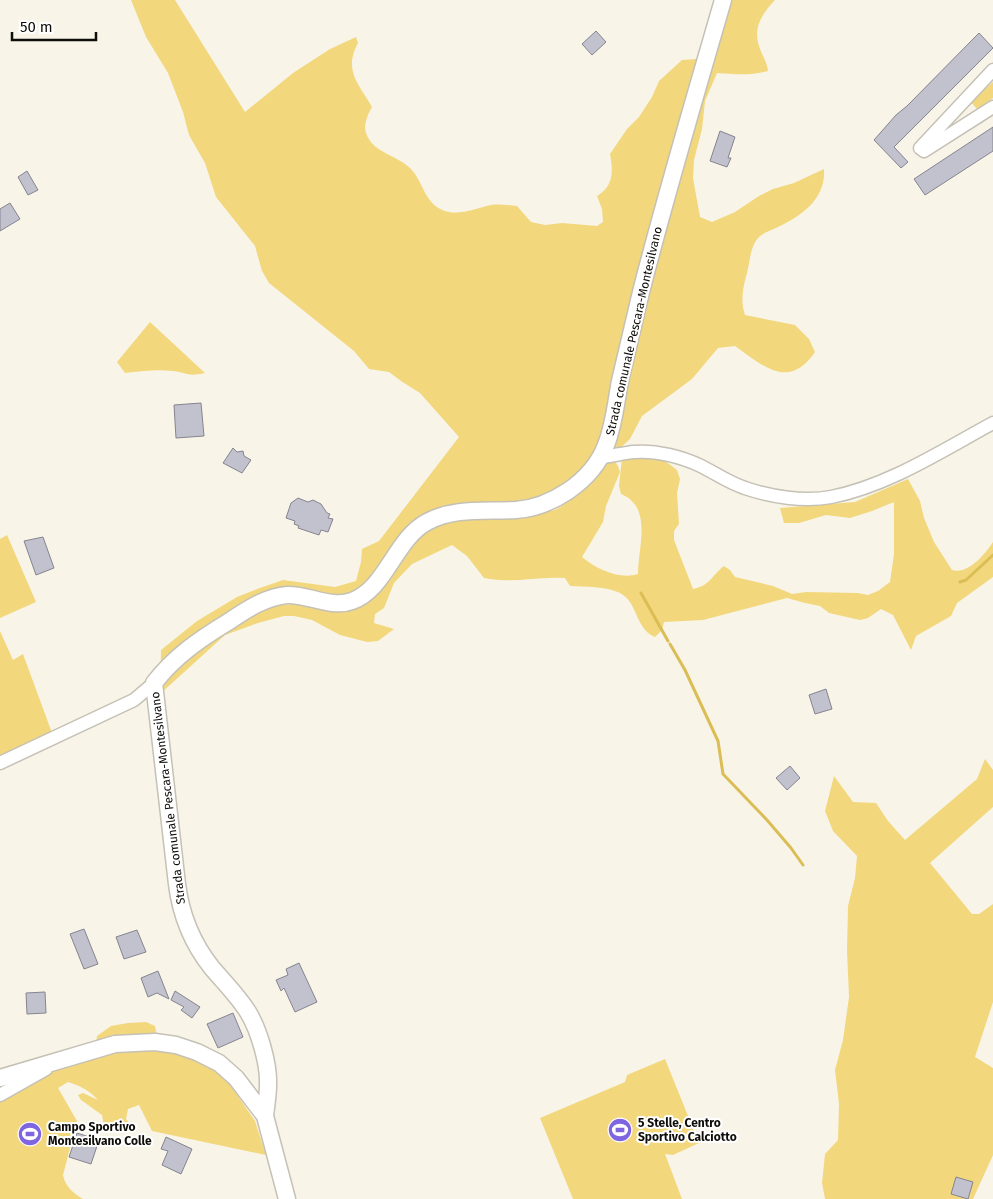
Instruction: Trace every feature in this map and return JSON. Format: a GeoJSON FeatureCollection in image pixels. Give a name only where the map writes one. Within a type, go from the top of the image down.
{"type":"FeatureCollection","features":[{"type":"Feature","properties":{"kind":"street","name":"Strada comunale Pescara-Montesilvano"},"geometry":{"type":"LineString","coordinates":[[265,1116],[268,1079],[253,1022],[242,1003],[196,945],[182,913],[154,683],[186,649],[250,607],[268,599],[287,595],[305,596],[335,603],[351,602],[364,596],[375,584],[405,542],[420,526],[443,515],[456,512],[469,510],[518,510],[544,503],[570,490],[601,457],[611,429],[624,363],[657,230],[723,0]]}},
{"type":"Feature","properties":{"kind":"street"},"geometry":{"type":"LineString","coordinates":[[993,70],[920,148],[924,151],[993,107]]}},
{"type":"Feature","properties":{"kind":"street"},"geometry":{"type":"LineString","coordinates":[[601,457],[636,452],[659,453],[699,466],[744,488],[772,495],[804,498],[830,497],[860,490],[887,479],[993,423]]}},
{"type":"Feature","properties":{"kind":"street"},"geometry":{"type":"LineString","coordinates":[[0,763],[134,700],[154,683]]}},
{"type":"Feature","properties":{"kind":"street"},"geometry":{"type":"LineString","coordinates":[[3,1078],[115,1044],[155,1042],[176,1044],[198,1052],[219,1063],[236,1078],[265,1116],[287,1199]]}},
{"type":"Feature","properties":{"kind":"street"},"geometry":{"type":"LineString","coordinates":[[0,1094],[58,1062]]}},
{"type":"Feature","properties":{"kind":"shaded area"},"geometry":{"type":"Polygon","coordinates":[[[131,0],[175,0],[245,112],[293,73],[330,49],[356,37],[358,43],[354,53],[352,69],[354,77],[372,107],[365,130],[369,140],[379,149],[410,168],[428,198],[438,208],[456,213],[491,205],[517,206],[531,222],[545,225],[562,223],[597,226],[603,222],[602,209],[597,196],[607,188],[611,178],[610,154],[627,129],[639,117],[652,97],[659,81],[682,60],[696,59],[718,47],[731,0],[775,0],[762,16],[757,34],[768,71],[749,74],[717,73],[705,101],[702,129],[694,160],[693,178],[700,217],[712,222],[735,212],[773,189],[794,183],[824,169],[821,189],[805,211],[789,222],[763,234],[756,241],[751,254],[743,294],[745,315],[795,325],[809,339],[815,352],[805,364],[796,370],[776,371],[756,361],[735,346],[718,348],[692,379],[642,416],[630,439],[617,451],[570,484],[524,503],[446,509],[362,593],[354,598],[309,594],[254,611],[279,605],[298,604],[317,607],[357,607],[369,602],[382,588],[421,536],[438,525],[463,519],[523,517],[555,510],[570,501],[608,462],[614,460],[620,472],[606,506],[603,522],[582,557],[594,566],[608,572],[624,576],[638,574],[641,540],[640,518],[637,508],[631,500],[621,494],[619,486],[622,458],[635,457],[665,461],[677,470],[680,479],[677,493],[679,524],[674,531],[674,540],[693,589],[707,583],[724,566],[735,577],[773,586],[792,594],[806,592],[858,593],[868,595],[878,591],[890,582],[894,554],[894,502],[850,518],[826,515],[799,523],[784,523],[780,508],[855,502],[908,479],[920,501],[924,518],[934,542],[952,570],[958,571],[970,567],[993,542],[993,577],[957,603],[951,616],[916,636],[911,650],[893,615],[881,609],[868,618],[860,620],[829,613],[820,606],[787,598],[703,620],[664,622],[662,630],[655,637],[644,628],[626,597],[620,593],[602,588],[570,586],[565,578],[495,580],[484,578],[467,556],[452,545],[412,564],[394,583],[384,608],[375,614],[374,623],[394,629],[378,641],[367,642],[340,635],[312,620],[284,616],[225,635],[160,694],[161,650],[197,621],[237,597],[283,580],[335,587],[356,581],[362,549],[379,541],[459,437],[420,393],[389,372],[369,369],[354,351],[269,283],[262,271],[255,246],[216,197],[205,163],[189,135],[183,112],[168,73],[146,37],[131,0]]]}},
{"type":"Feature","properties":{"kind":"shaded area"},"geometry":{"type":"Polygon","coordinates":[[[993,82],[993,98],[977,109],[971,102],[993,82]]]}},
{"type":"Feature","properties":{"kind":"shaded area"},"geometry":{"type":"Polygon","coordinates":[[[150,322],[205,373],[191,375],[161,370],[125,373],[117,362],[150,322]]]}},
{"type":"Feature","properties":{"kind":"shaded area"},"geometry":{"type":"Polygon","coordinates":[[[7,535],[36,602],[0,618],[0,539],[7,535]]]}},
{"type":"Feature","properties":{"kind":"shaded area"},"geometry":{"type":"Polygon","coordinates":[[[0,631],[13,660],[23,654],[52,733],[0,756],[0,631]]]}},
{"type":"Feature","properties":{"kind":"shaded area"},"geometry":{"type":"Polygon","coordinates":[[[985,759],[993,770],[993,807],[930,863],[972,914],[979,914],[993,904],[993,1002],[975,1057],[993,1068],[993,1155],[973,1199],[825,1199],[822,1183],[825,1154],[838,1140],[839,1104],[835,1070],[843,1040],[849,997],[848,906],[855,878],[857,856],[833,831],[825,811],[834,776],[853,802],[876,803],[888,821],[905,840],[977,779],[985,759]]]}},
{"type":"Feature","properties":{"kind":"shaded area"},"geometry":{"type":"Polygon","coordinates":[[[146,1022],[155,1026],[157,1038],[183,1053],[213,1066],[233,1089],[255,1121],[266,1155],[152,1131],[139,1105],[128,1109],[126,1119],[132,1127],[124,1128],[121,1125],[112,1129],[104,1126],[102,1115],[81,1100],[78,1095],[83,1093],[98,1100],[84,1089],[68,1082],[58,1088],[77,1121],[63,1175],[70,1189],[83,1199],[0,1199],[0,1099],[96,1044],[97,1036],[111,1026],[146,1022]]]}},
{"type":"Feature","properties":{"kind":"shaded area","name":"5 Stelle, Centro Sportivo Calciotto"},"geometry":{"type":"Polygon","coordinates":[[[665,1059],[699,1143],[673,1155],[665,1154],[682,1199],[573,1199],[540,1118],[625,1082],[627,1075],[665,1059]]]}},
{"type":"Feature","properties":{"kind":"building"},"geometry":{"type":"Polygon","coordinates":[[[596,31],[606,42],[592,55],[582,44],[596,31]]]}},
{"type":"Feature","properties":{"kind":"building"},"geometry":{"type":"Polygon","coordinates":[[[979,33],[993,48],[894,147],[908,162],[901,168],[874,140],[896,115],[979,33]]]}},
{"type":"Feature","properties":{"kind":"building"},"geometry":{"type":"Polygon","coordinates":[[[993,127],[993,151],[925,195],[914,179],[993,127]]]}},
{"type":"Feature","properties":{"kind":"building"},"geometry":{"type":"Polygon","coordinates":[[[720,131],[735,137],[728,158],[731,158],[727,167],[710,161],[720,131]]]}},
{"type":"Feature","properties":{"kind":"building"},"geometry":{"type":"Polygon","coordinates":[[[27,171],[38,190],[28,195],[18,177],[27,171]]]}},
{"type":"Feature","properties":{"kind":"building"},"geometry":{"type":"Polygon","coordinates":[[[10,203],[20,219],[0,231],[0,209],[10,203]]]}},
{"type":"Feature","properties":{"kind":"building"},"geometry":{"type":"Polygon","coordinates":[[[201,403],[204,436],[176,438],[174,405],[201,403]]]}},
{"type":"Feature","properties":{"kind":"building"},"geometry":{"type":"Polygon","coordinates":[[[233,448],[237,452],[243,451],[244,456],[251,460],[242,473],[223,463],[233,448]]]}},
{"type":"Feature","properties":{"kind":"building"},"geometry":{"type":"Polygon","coordinates":[[[298,498],[308,502],[313,500],[321,504],[327,513],[330,514],[328,518],[333,519],[328,532],[321,530],[319,535],[298,528],[299,526],[294,524],[295,521],[286,518],[291,503],[298,498]]]}},
{"type":"Feature","properties":{"kind":"building"},"geometry":{"type":"Polygon","coordinates":[[[43,537],[54,568],[36,575],[24,541],[43,537]]]}},
{"type":"Feature","properties":{"kind":"building"},"geometry":{"type":"Polygon","coordinates":[[[826,689],[832,709],[815,714],[809,695],[826,689]]]}},
{"type":"Feature","properties":{"kind":"building"},"geometry":{"type":"Polygon","coordinates":[[[790,766],[800,778],[787,790],[776,778],[790,766]]]}},
{"type":"Feature","properties":{"kind":"building"},"geometry":{"type":"Polygon","coordinates":[[[84,929],[98,964],[84,969],[70,934],[84,929]]]}},
{"type":"Feature","properties":{"kind":"building"},"geometry":{"type":"Polygon","coordinates":[[[137,930],[146,952],[124,959],[116,937],[137,930]]]}},
{"type":"Feature","properties":{"kind":"building"},"geometry":{"type":"Polygon","coordinates":[[[299,963],[317,1002],[295,1012],[284,988],[281,991],[276,980],[288,975],[286,969],[299,963]]]}},
{"type":"Feature","properties":{"kind":"building"},"geometry":{"type":"Polygon","coordinates":[[[158,971],[169,999],[157,993],[148,997],[141,978],[158,971]]]}},
{"type":"Feature","properties":{"kind":"building"},"geometry":{"type":"Polygon","coordinates":[[[175,991],[200,1007],[192,1018],[181,1010],[184,1007],[171,1000],[175,991]]]}},
{"type":"Feature","properties":{"kind":"building"},"geometry":{"type":"Polygon","coordinates":[[[45,992],[46,1013],[27,1014],[26,993],[45,992]]]}},
{"type":"Feature","properties":{"kind":"building"},"geometry":{"type":"Polygon","coordinates":[[[233,1013],[243,1037],[218,1048],[207,1024],[233,1013]]]}},
{"type":"Feature","properties":{"kind":"building"},"geometry":{"type":"Polygon","coordinates":[[[77,1133],[99,1140],[91,1164],[69,1157],[77,1133]]]}},
{"type":"Feature","properties":{"kind":"building"},"geometry":{"type":"Polygon","coordinates":[[[166,1137],[192,1149],[181,1174],[162,1165],[168,1151],[161,1149],[166,1137]]]}},
{"type":"Feature","properties":{"kind":"building"},"geometry":{"type":"Polygon","coordinates":[[[956,1177],[973,1182],[968,1199],[951,1194],[956,1177]]]}},
{"type":"Feature","properties":{"kind":"waterway"},"geometry":{"type":"LineString","coordinates":[[960,582],[966,580],[993,555]]}},
{"type":"Feature","properties":{"kind":"waterway"},"geometry":{"type":"LineString","coordinates":[[641,593],[668,641]]}},
{"type":"Feature","properties":{"kind":"waterway"},"geometry":{"type":"LineString","coordinates":[[670,644],[685,670],[718,741],[723,774],[767,820],[803,865]]}},
{"type":"Feature","properties":{"kind":"place","name":"5 Stelle, Centro Sportivo Calciotto"},"geometry":{"type":"Point","coordinates":[620,1130]}},
{"type":"Feature","properties":{"kind":"place","name":"Campo Sportivo Montesilvano Colle"},"geometry":{"type":"Point","coordinates":[30,1134]}}]}
